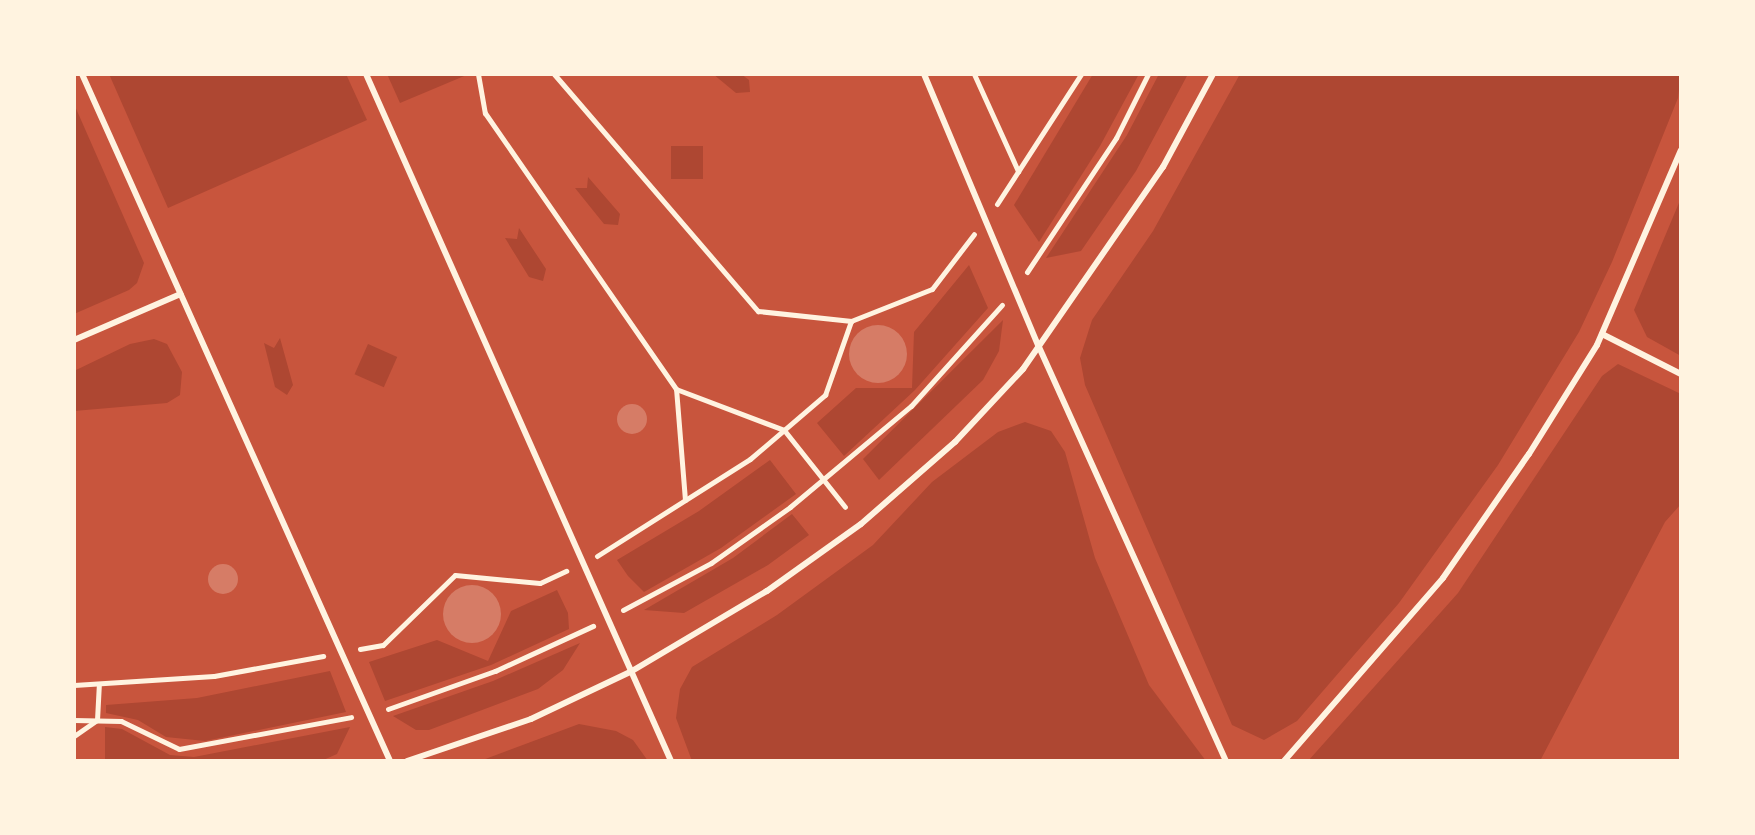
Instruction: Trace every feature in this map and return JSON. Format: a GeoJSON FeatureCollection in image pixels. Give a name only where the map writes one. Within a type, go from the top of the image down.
{"type":"FeatureCollection","features":[{"type":"Feature","properties":{"kind":"lane"},"geometry":{"type":"LineString","coordinates":[[82,74],[371,712],[390,761]]}},
{"type":"Feature","properties":{"kind":"lane"},"geometry":{"type":"LineString","coordinates":[[366,74],[671,761]]}},
{"type":"Feature","properties":{"kind":"lane"},"geometry":{"type":"LineString","coordinates":[[924,74],[1017,285],[1039,347],[1226,761]]}},
{"type":"Feature","properties":{"kind":"lane"},"geometry":{"type":"LineString","coordinates":[[407,761],[531,719],[632,671],[767,591],[861,524],[955,442],[1039,347],[1163,167],[1213,74]]}},
{"type":"Feature","properties":{"kind":"lane"},"geometry":{"type":"LineString","coordinates":[[1284,761],[1443,578],[1529,454],[1602,334],[1681,150]]}},
{"type":"Feature","properties":{"kind":"lane"},"geometry":{"type":"LineString","coordinates":[[74,340],[181,294]]}},
{"type":"Feature","properties":{"kind":"lane"},"geometry":{"type":"LineString","coordinates":[[1602,334],[1681,374]]}},
{"type":"Feature","properties":{"kind":"path"},"geometry":{"type":"LineString","coordinates":[[478,74],[485,113],[676,389],[685,500]]}},
{"type":"Feature","properties":{"kind":"path"},"geometry":{"type":"LineString","coordinates":[[554,74],[758,311],[851,321],[932,289],[987,217],[1081,74]]}},
{"type":"Feature","properties":{"kind":"path"},"geometry":{"type":"LineString","coordinates":[[974,74],[1018,172]]}},
{"type":"Feature","properties":{"kind":"path"},"geometry":{"type":"LineString","coordinates":[[74,720],[121,721],[179,749],[280,735],[371,712],[495,671],[608,619],[711,563],[823,480],[911,406],[979,335],[1017,285],[1116,138],[1148,74]]}},
{"type":"Feature","properties":{"kind":"path"},"geometry":{"type":"LineString","coordinates":[[74,685],[99,686],[214,676],[383,645],[455,575],[540,583],[583,563],[685,500],[784,430],[825,395],[851,321]]}},
{"type":"Feature","properties":{"kind":"path"},"geometry":{"type":"LineString","coordinates":[[676,389],[784,430],[845,507]]}},
{"type":"Feature","properties":{"kind":"path"},"geometry":{"type":"LineString","coordinates":[[97,720],[99,686]]}},
{"type":"Feature","properties":{"kind":"path"},"geometry":{"type":"LineString","coordinates":[[74,736],[97,720]]}},
{"type":"Feature","properties":{"kind":"shaded area"},"geometry":{"type":"Polygon","coordinates":[[[109,74],[346,74],[367,120],[168,208],[109,74]]]}},
{"type":"Feature","properties":{"kind":"shaded area"},"geometry":{"type":"Polygon","coordinates":[[[387,74],[469,74],[400,103],[387,74]]]}},
{"type":"Feature","properties":{"kind":"shaded area"},"geometry":{"type":"Polygon","coordinates":[[[713,74],[741,74],[749,80],[750,92],[736,93],[713,74]]]}},
{"type":"Feature","properties":{"kind":"shaded area"},"geometry":{"type":"Polygon","coordinates":[[[1093,74],[1139,74],[1100,146],[1039,242],[1014,205],[1093,74]]]}},
{"type":"Feature","properties":{"kind":"shaded area"},"geometry":{"type":"Polygon","coordinates":[[[1159,74],[1188,74],[1136,171],[1081,251],[1046,258],[1127,135],[1159,74]]]}},
{"type":"Feature","properties":{"kind":"shaded area"},"geometry":{"type":"Polygon","coordinates":[[[1240,74],[1681,74],[1678,98],[1612,262],[1579,332],[1498,465],[1399,603],[1297,721],[1264,740],[1232,725],[1085,385],[1080,358],[1092,320],[1153,231],[1240,74]]]}},
{"type":"Feature","properties":{"kind":"shaded area"},"geometry":{"type":"Polygon","coordinates":[[[74,104],[144,263],[137,283],[129,290],[74,314],[74,104]]]}},
{"type":"Feature","properties":{"kind":"shaded area"},"geometry":{"type":"Polygon","coordinates":[[[671,146],[703,146],[703,179],[671,179],[671,146]]]}},
{"type":"Feature","properties":{"kind":"shaded area"},"geometry":{"type":"Polygon","coordinates":[[[588,177],[620,214],[618,225],[604,224],[575,188],[587,188],[588,177]]]}},
{"type":"Feature","properties":{"kind":"shaded area"},"geometry":{"type":"Polygon","coordinates":[[[1681,198],[1681,356],[1647,337],[1634,310],[1681,198]]]}},
{"type":"Feature","properties":{"kind":"shaded area"},"geometry":{"type":"Polygon","coordinates":[[[519,228],[546,269],[543,281],[529,277],[505,238],[517,239],[519,228]]]}},
{"type":"Feature","properties":{"kind":"shaded area"},"geometry":{"type":"Polygon","coordinates":[[[969,265],[988,308],[915,390],[844,456],[817,423],[856,388],[912,388],[914,332],[969,265]]]}},
{"type":"Feature","properties":{"kind":"shaded area"},"geometry":{"type":"Polygon","coordinates":[[[1003,320],[999,351],[983,380],[879,480],[863,459],[1003,320]]]}},
{"type":"Feature","properties":{"kind":"shaded area"},"geometry":{"type":"Polygon","coordinates":[[[280,338],[293,385],[287,395],[275,387],[264,343],[274,348],[280,338]]]}},
{"type":"Feature","properties":{"kind":"shaded area"},"geometry":{"type":"Polygon","coordinates":[[[154,339],[167,344],[182,372],[180,395],[167,403],[74,411],[74,371],[130,344],[154,339]]]}},
{"type":"Feature","properties":{"kind":"shaded area"},"geometry":{"type":"Polygon","coordinates":[[[368,344],[397,357],[384,387],[355,374],[368,344]]]}},
{"type":"Feature","properties":{"kind":"shaded area"},"geometry":{"type":"Polygon","coordinates":[[[1618,364],[1681,394],[1681,504],[1665,522],[1540,761],[1308,761],[1458,593],[1602,376],[1618,364]]]}},
{"type":"Feature","properties":{"kind":"shaded area"},"geometry":{"type":"Polygon","coordinates":[[[1025,422],[1051,431],[1065,452],[1095,558],[1149,685],[1206,761],[692,761],[676,718],[680,689],[692,667],[777,615],[873,545],[932,482],[998,432],[1025,422]]]}},
{"type":"Feature","properties":{"kind":"shaded area"},"geometry":{"type":"Polygon","coordinates":[[[770,460],[796,494],[721,548],[644,592],[628,576],[617,560],[699,511],[770,460]]]}},
{"type":"Feature","properties":{"kind":"shaded area"},"geometry":{"type":"Polygon","coordinates":[[[792,514],[809,535],[768,565],[684,613],[644,610],[733,558],[792,514]]]}},
{"type":"Feature","properties":{"kind":"shaded area"},"geometry":{"type":"Polygon","coordinates":[[[557,590],[568,613],[569,629],[491,665],[385,701],[369,662],[437,640],[488,661],[511,611],[557,590]]]}},
{"type":"Feature","properties":{"kind":"shaded area"},"geometry":{"type":"Polygon","coordinates":[[[580,643],[563,670],[538,689],[429,730],[416,730],[393,716],[493,681],[580,643]]]}},
{"type":"Feature","properties":{"kind":"shaded area"},"geometry":{"type":"Polygon","coordinates":[[[330,671],[346,712],[205,741],[166,737],[138,720],[106,713],[106,705],[197,698],[330,671]]]}},
{"type":"Feature","properties":{"kind":"shaded area"},"geometry":{"type":"Polygon","coordinates":[[[579,724],[616,731],[633,740],[648,761],[480,761],[579,724]]]}},
{"type":"Feature","properties":{"kind":"shaded area"},"geometry":{"type":"Polygon","coordinates":[[[105,727],[122,729],[170,755],[194,757],[350,727],[337,754],[321,761],[105,761],[105,727]]]}},
{"type":"Feature","properties":{"kind":"building"},"geometry":{"type":"Polygon","coordinates":[[[878,325],[889,327],[898,334],[905,343],[905,365],[898,374],[889,381],[878,383],[867,381],[858,374],[851,365],[849,354],[851,343],[858,334],[867,327],[878,325]]]}},
{"type":"Feature","properties":{"kind":"building"},"geometry":{"type":"Polygon","coordinates":[[[632,404],[643,408],[647,419],[643,430],[632,434],[621,430],[617,419],[621,408],[632,404]]]}},
{"type":"Feature","properties":{"kind":"building"},"geometry":{"type":"Polygon","coordinates":[[[223,564],[234,568],[238,579],[234,590],[223,594],[212,590],[208,579],[212,568],[223,564]]]}},
{"type":"Feature","properties":{"kind":"building"},"geometry":{"type":"Polygon","coordinates":[[[472,585],[483,587],[492,594],[499,603],[499,625],[492,634],[483,641],[472,643],[461,641],[452,634],[445,625],[443,614],[445,603],[452,594],[461,587],[472,585]]]}}]}
